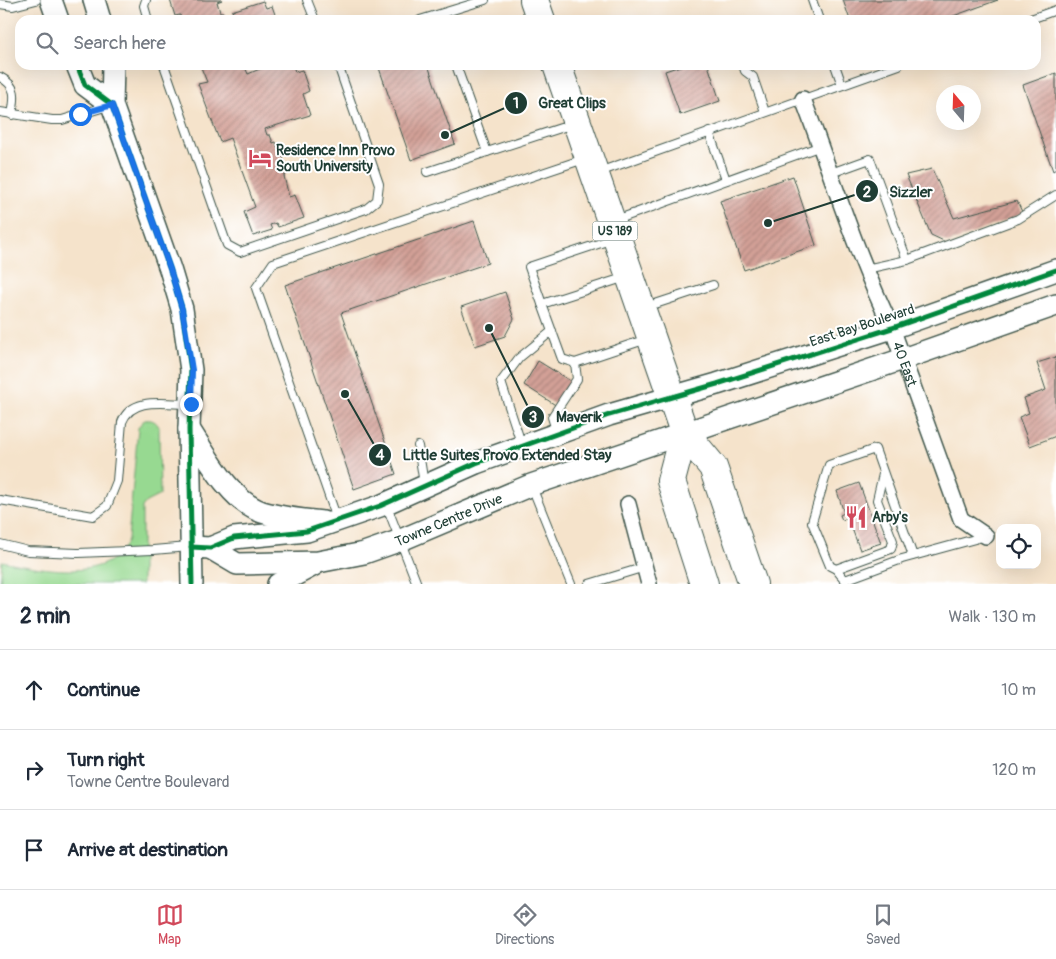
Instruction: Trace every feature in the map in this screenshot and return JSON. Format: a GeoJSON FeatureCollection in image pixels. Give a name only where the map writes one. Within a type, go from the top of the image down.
{"type":"FeatureCollection","features":[{"type":"Feature","properties":{"kind":"highway"},"geometry":{"type":"LineString","coordinates":[[534,0],[539,15]]}},
{"type":"Feature","properties":{"kind":"highway","name":"US 189"},"geometry":{"type":"LineString","coordinates":[[559,70],[684,432],[713,467],[753,584]]}},
{"type":"Feature","properties":{"kind":"highway"},"geometry":{"type":"LineString","coordinates":[[684,432],[671,482],[704,584]]}},
{"type":"Feature","properties":{"kind":"street"},"geometry":{"type":"LineString","coordinates":[[51,0],[56,15]]}},
{"type":"Feature","properties":{"kind":"street"},"geometry":{"type":"LineString","coordinates":[[94,0],[98,15]]}},
{"type":"Feature","properties":{"kind":"street"},"geometry":{"type":"LineString","coordinates":[[79,70],[85,85],[112,105]]}},
{"type":"Feature","properties":{"kind":"street"},"geometry":{"type":"LineString","coordinates":[[113,70],[112,105],[170,269],[182,309],[192,370],[189,429],[200,547],[192,584]]}},
{"type":"Feature","properties":{"kind":"street","name":"40 East"},"geometry":{"type":"LineString","coordinates":[[803,99],[866,269],[892,328],[961,519],[986,536]]}},
{"type":"Feature","properties":{"kind":"street","name":"East Bay Boulevard"},"geometry":{"type":"LineString","coordinates":[[673,398],[892,328],[1056,270]]}},
{"type":"Feature","properties":{"kind":"street"},"geometry":{"type":"LineString","coordinates":[[684,432],[903,359],[1056,305]]}},
{"type":"Feature","properties":{"kind":"street"},"geometry":{"type":"LineString","coordinates":[[200,547],[234,538],[308,531],[386,503],[476,463],[522,446],[613,414],[673,398]]}},
{"type":"Feature","properties":{"kind":"street"},"geometry":{"type":"LineString","coordinates":[[189,429],[219,476],[238,498],[260,512],[298,519],[335,522]]}},
{"type":"Feature","properties":{"kind":"street","name":"Towne Centre Drive"},"geometry":{"type":"LineString","coordinates":[[200,547],[237,564],[318,562],[364,553],[401,540],[531,485],[684,432]]}},
{"type":"Feature","properties":{"kind":"street"},"geometry":{"type":"LineString","coordinates":[[628,504],[650,584]]}},
{"type":"Feature","properties":{"kind":"street"},"geometry":{"type":"LineString","coordinates":[[278,584],[318,562]]}},
{"type":"Feature","properties":{"kind":"lane"},"geometry":{"type":"LineString","coordinates":[[0,4],[13,6],[36,0]]}},
{"type":"Feature","properties":{"kind":"lane"},"geometry":{"type":"LineString","coordinates":[[146,0],[144,6],[147,15]]}},
{"type":"Feature","properties":{"kind":"lane"},"geometry":{"type":"LineString","coordinates":[[307,0],[313,15]]}},
{"type":"Feature","properties":{"kind":"lane"},"geometry":{"type":"LineString","coordinates":[[444,15],[485,0]]}},
{"type":"Feature","properties":{"kind":"lane"},"geometry":{"type":"LineString","coordinates":[[812,0],[817,15]]}},
{"type":"Feature","properties":{"kind":"lane"},"geometry":{"type":"LineString","coordinates":[[1041,15],[1056,10]]}},
{"type":"Feature","properties":{"kind":"lane"},"geometry":{"type":"LineString","coordinates":[[166,70],[226,245],[240,252],[366,209],[377,200],[380,184],[340,70]]}},
{"type":"Feature","properties":{"kind":"lane"},"geometry":{"type":"LineString","coordinates":[[458,70],[487,152]]}},
{"type":"Feature","properties":{"kind":"lane"},"geometry":{"type":"LineString","coordinates":[[745,70],[752,77],[765,112]]}},
{"type":"Feature","properties":{"kind":"lane"},"geometry":{"type":"LineString","coordinates":[[837,70],[842,85]]}},
{"type":"Feature","properties":{"kind":"lane"},"geometry":{"type":"LineString","coordinates":[[335,522],[256,288],[273,263],[709,132],[885,70]]}},
{"type":"Feature","properties":{"kind":"lane"},"geometry":{"type":"LineString","coordinates":[[0,77],[9,81],[13,90],[15,98],[12,115]]}},
{"type":"Feature","properties":{"kind":"lane"},"geometry":{"type":"LineString","coordinates":[[0,112],[46,120],[62,120],[112,105]]}},
{"type":"Feature","properties":{"kind":"lane"},"geometry":{"type":"LineString","coordinates":[[427,172],[577,123]]}},
{"type":"Feature","properties":{"kind":"lane"},"geometry":{"type":"LineString","coordinates":[[709,132],[726,180]]}},
{"type":"Feature","properties":{"kind":"lane"},"geometry":{"type":"LineString","coordinates":[[652,337],[575,363],[562,359],[529,267],[726,180],[821,146]]}},
{"type":"Feature","properties":{"kind":"lane"},"geometry":{"type":"LineString","coordinates":[[831,173],[870,159],[907,260]]}},
{"type":"Feature","properties":{"kind":"lane"},"geometry":{"type":"LineString","coordinates":[[866,269],[907,260],[1018,219],[1056,195]]}},
{"type":"Feature","properties":{"kind":"lane"},"geometry":{"type":"LineString","coordinates":[[542,304],[630,276]]}},
{"type":"Feature","properties":{"kind":"lane"},"geometry":{"type":"LineString","coordinates":[[642,309],[713,285]]}},
{"type":"Feature","properties":{"kind":"lane"},"geometry":{"type":"LineString","coordinates":[[522,446],[500,382],[519,358],[552,331]]}},
{"type":"Feature","properties":{"kind":"lane"},"geometry":{"type":"LineString","coordinates":[[557,434],[552,417],[577,379],[575,363]]}},
{"type":"Feature","properties":{"kind":"lane"},"geometry":{"type":"LineString","coordinates":[[0,500],[92,516],[107,506],[116,481],[122,422],[124,415],[129,409],[143,404],[191,404]]}},
{"type":"Feature","properties":{"kind":"lane"},"geometry":{"type":"LineString","coordinates":[[418,446],[425,486]]}},
{"type":"Feature","properties":{"kind":"lane"},"geometry":{"type":"LineString","coordinates":[[913,556],[875,449],[829,465],[812,522],[830,566],[836,569],[845,580],[913,556],[986,536]]}},
{"type":"Feature","properties":{"kind":"lane"},"geometry":{"type":"LineString","coordinates":[[836,569],[892,549],[893,541],[877,500],[884,473]]}},
{"type":"Feature","properties":{"kind":"lane"},"geometry":{"type":"LineString","coordinates":[[531,485],[571,584]]}},
{"type":"Feature","properties":{"kind":"lane"},"geometry":{"type":"LineString","coordinates":[[386,503],[417,584]]}},
{"type":"Feature","properties":{"kind":"lane"},"geometry":{"type":"LineString","coordinates":[[0,544],[28,551],[78,553],[200,547]]}},
{"type":"Feature","properties":{"kind":"lane"},"geometry":{"type":"LineString","coordinates":[[589,584],[645,567]]}},
{"type":"Feature","properties":{"kind":"green space"},"geometry":{"type":"Polygon","coordinates":[[[145,420],[154,421],[159,427],[160,495],[146,502],[142,507],[142,584],[0,584],[2,561],[36,567],[74,570],[91,568],[107,563],[119,553],[128,539],[138,428],[145,420]]]}},
{"type":"Feature","properties":{"kind":"building"},"geometry":{"type":"Polygon","coordinates":[[[170,0],[222,0],[217,2],[220,12],[223,12],[224,15],[175,15],[170,0]]]}},
{"type":"Feature","properties":{"kind":"building"},"geometry":{"type":"Polygon","coordinates":[[[843,0],[998,0],[956,15],[848,15],[843,0]]]}},
{"type":"Feature","properties":{"kind":"building"},"geometry":{"type":"Polygon","coordinates":[[[263,1],[266,8],[272,6],[275,15],[234,15],[232,11],[263,1]]]}},
{"type":"Feature","properties":{"kind":"building","name":"Residence Inn Provo South University"},"geometry":{"type":"Polygon","coordinates":[[[202,70],[246,70],[248,74],[257,70],[294,70],[295,72],[302,70],[309,91],[303,94],[310,115],[265,129],[273,143],[276,142],[287,168],[285,169],[286,175],[284,176],[289,197],[295,195],[304,218],[278,227],[276,223],[270,225],[272,230],[253,236],[244,212],[255,207],[230,138],[220,142],[198,84],[207,82],[202,70]]]}},
{"type":"Feature","properties":{"kind":"building"},"geometry":{"type":"Polygon","coordinates":[[[380,70],[430,70],[455,144],[411,160],[380,70]]]}},
{"type":"Feature","properties":{"kind":"building"},"geometry":{"type":"Polygon","coordinates":[[[710,70],[720,101],[680,115],[665,71],[710,70]]]}},
{"type":"Feature","properties":{"kind":"building"},"geometry":{"type":"Polygon","coordinates":[[[1056,73],[1056,169],[1053,171],[1023,85],[1056,73]]]}},
{"type":"Feature","properties":{"kind":"building"},"geometry":{"type":"Polygon","coordinates":[[[932,169],[954,218],[1017,201],[1023,214],[948,243],[931,235],[906,175],[932,169]]]}},
{"type":"Feature","properties":{"kind":"building"},"geometry":{"type":"Polygon","coordinates":[[[793,176],[816,245],[744,270],[720,201],[793,176]]]}},
{"type":"Feature","properties":{"kind":"building"},"geometry":{"type":"Polygon","coordinates":[[[474,221],[488,263],[341,313],[396,474],[354,489],[285,285],[474,221]]]}},
{"type":"Feature","properties":{"kind":"building"},"geometry":{"type":"Polygon","coordinates":[[[505,292],[514,319],[505,336],[475,346],[461,307],[505,292]]]}},
{"type":"Feature","properties":{"kind":"building"},"geometry":{"type":"Polygon","coordinates":[[[1056,357],[1056,436],[1030,446],[1019,417],[1029,413],[1024,398],[1046,390],[1037,363],[1056,357]]]}},
{"type":"Feature","properties":{"kind":"building"},"geometry":{"type":"Polygon","coordinates":[[[538,361],[572,382],[557,406],[524,385],[538,361]]]}},
{"type":"Feature","properties":{"kind":"building","name":"Arby's"},"geometry":{"type":"Polygon","coordinates":[[[859,483],[881,543],[860,550],[848,518],[842,520],[840,515],[844,513],[837,491],[859,483]]]}},
{"type":"Feature","properties":{"kind":"cycle path"},"geometry":{"type":"LineString","coordinates":[[79,70],[85,85],[112,105],[170,269],[182,309],[191,370],[189,429],[192,584]]}},
{"type":"Feature","properties":{"kind":"cycle path"},"geometry":{"type":"LineString","coordinates":[[191,547],[210,548],[234,538],[307,531],[380,506],[476,463],[609,415],[717,384],[892,328],[1056,270]]}},
{"type":"Feature","properties":{"kind":"place","name":"Great Clips"},"geometry":{"type":"Point","coordinates":[445,135]}},
{"type":"Feature","properties":{"kind":"place","name":"Residence Inn Provo South University"},"geometry":{"type":"Point","coordinates":[260,158]}},
{"type":"Feature","properties":{"kind":"place","name":"Sizzler"},"geometry":{"type":"Point","coordinates":[768,223]}},
{"type":"Feature","properties":{"kind":"place","name":"Maverik"},"geometry":{"type":"Point","coordinates":[489,328]}},
{"type":"Feature","properties":{"kind":"place","name":"Little Suites Provo Extended Stay"},"geometry":{"type":"Point","coordinates":[345,394]}},
{"type":"Feature","properties":{"kind":"place","name":"Arby's"},"geometry":{"type":"Point","coordinates":[856,517]}},
{"type":"Feature","properties":{"kind":"route"},"geometry":{"type":"LineString","coordinates":[[80,114],[112,105],[144,193],[182,309],[192,370],[191,404]]}}]}
